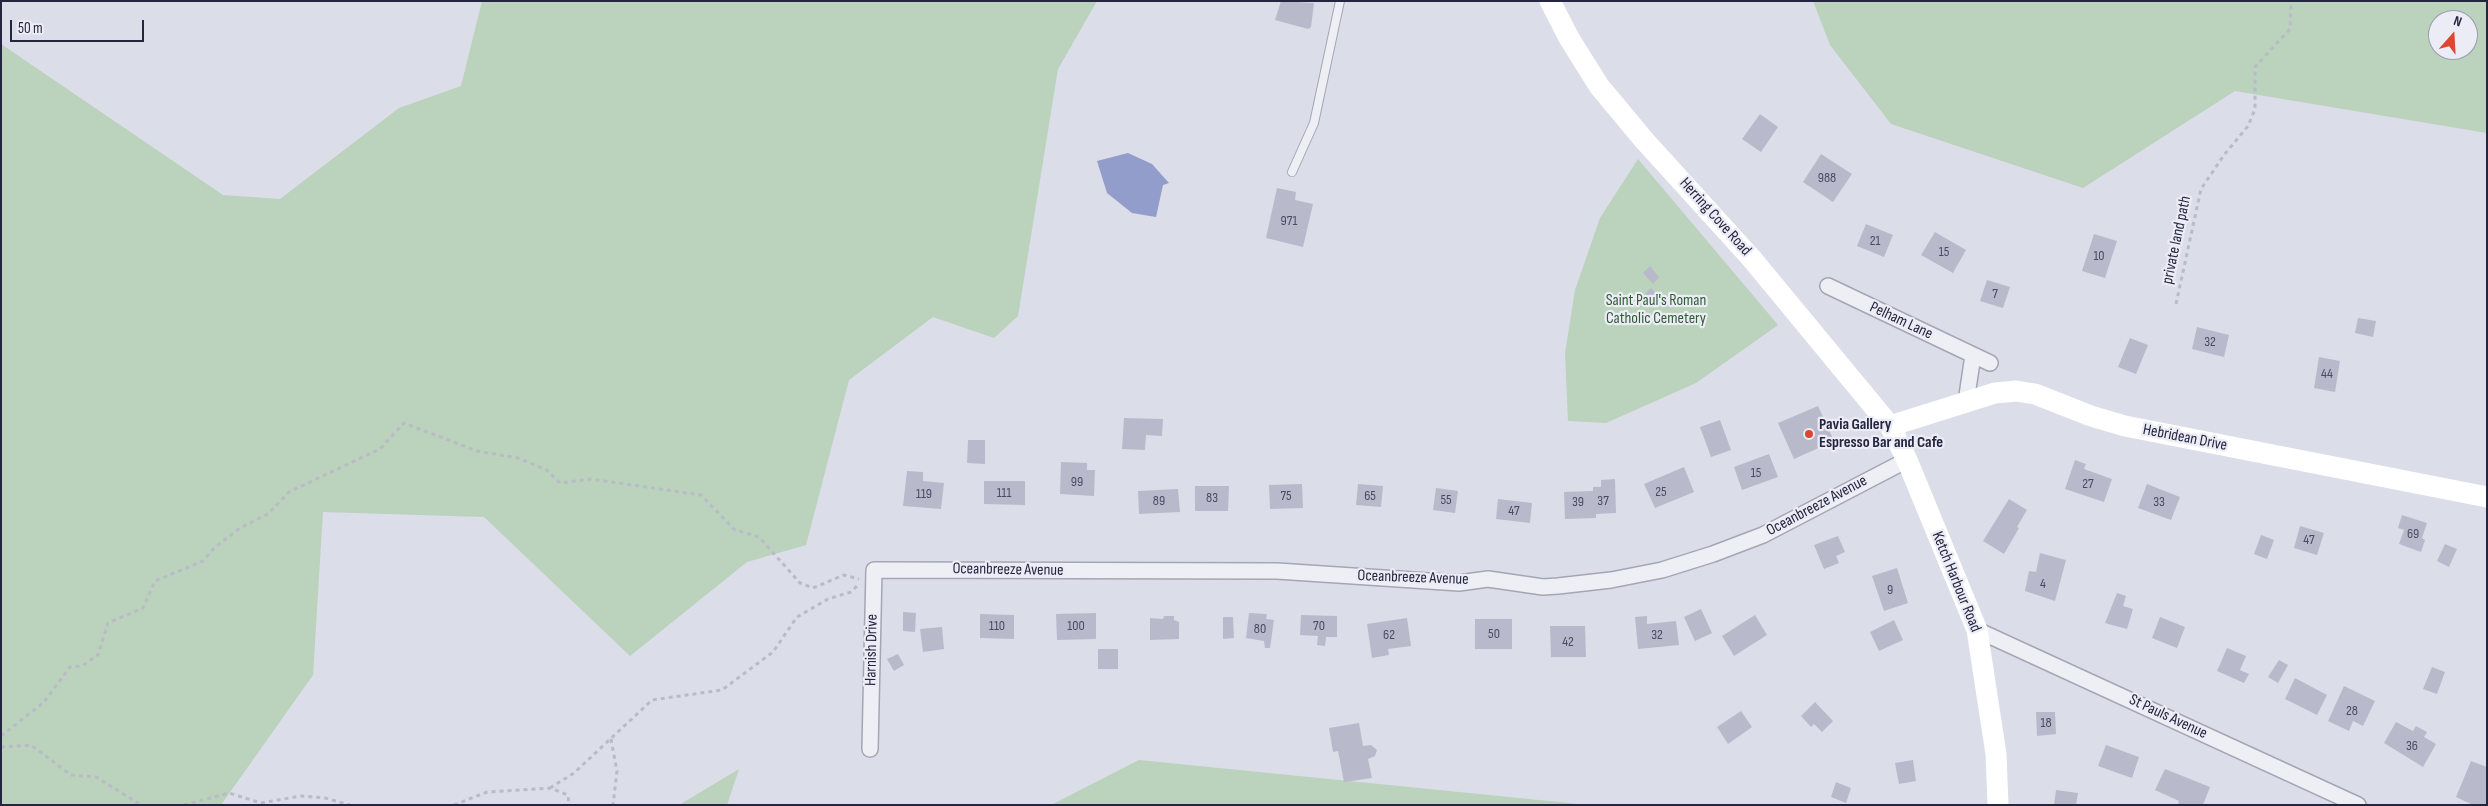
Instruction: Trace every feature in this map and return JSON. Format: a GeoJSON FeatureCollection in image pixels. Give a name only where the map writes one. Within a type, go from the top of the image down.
{"type":"FeatureCollection","features":[{"type":"Feature","properties":{"kind":"main road","name":"Herring Cove Road"},"geometry":{"type":"LineString","coordinates":[[1550,1],[1569,38],[1599,86],[1644,140],[1752,259],[1890,426]]}},
{"type":"Feature","properties":{"kind":"main road","name":"Hebridean Drive"},"geometry":{"type":"LineString","coordinates":[[1890,426],[1995,393],[2016,391],[2035,394],[2091,416],[2125,426],[2487,497]]}},
{"type":"Feature","properties":{"kind":"main road","name":"Ketch Harbour Road"},"geometry":{"type":"LineString","coordinates":[[1890,426],[1907,460],[1977,630],[1996,754],[1998,805]]}},
{"type":"Feature","properties":{"kind":"street","name":"Pelham Lane"},"geometry":{"type":"LineString","coordinates":[[1828,286],[1990,363]]}},
{"type":"Feature","properties":{"kind":"street"},"geometry":{"type":"LineString","coordinates":[[1966,402],[1973,355]]}},
{"type":"Feature","properties":{"kind":"street","name":"Oceanbreeze Avenue"},"geometry":{"type":"LineString","coordinates":[[892,568],[1041,572],[1192,569],[1277,571],[1460,582],[1488,579],[1543,587],[1558,586],[1662,570],[1713,554],[1763,535],[1907,460]]}},
{"type":"Feature","properties":{"kind":"street","name":"Harnish Drive"},"geometry":{"type":"LineString","coordinates":[[870,749],[874,570],[892,568]]}},
{"type":"Feature","properties":{"kind":"street","name":"St Pauls Avenue"},"geometry":{"type":"LineString","coordinates":[[1977,630],[2358,805]]}},
{"type":"Feature","properties":{"kind":"lane"},"geometry":{"type":"LineString","coordinates":[[1292,172],[1314,123],[1340,1]]}},
{"type":"Feature","properties":{"kind":"path","name":"private land path"},"geometry":{"type":"LineString","coordinates":[[2176,304],[2201,189],[2224,155],[2248,126],[2255,109],[2255,67],[2290,29],[2291,1]]}},
{"type":"Feature","properties":{"kind":"path"},"geometry":{"type":"LineString","coordinates":[[1,736],[44,702],[70,667],[82,666],[98,655],[108,623],[143,608],[155,581],[203,561],[214,548],[240,528],[268,514],[289,492],[380,449],[404,423],[477,451],[518,458],[547,470],[560,483],[591,479],[701,495],[735,530],[759,537],[800,583],[813,588],[844,574],[864,580],[851,592],[828,599],[797,617],[773,652],[722,690],[652,700],[574,773],[550,788]]}},
{"type":"Feature","properties":{"kind":"path"},"geometry":{"type":"LineString","coordinates":[[611,739],[617,771],[613,805]]}},
{"type":"Feature","properties":{"kind":"path"},"geometry":{"type":"LineString","coordinates":[[1,747],[30,745],[71,775],[96,777],[141,805]]}},
{"type":"Feature","properties":{"kind":"path"},"geometry":{"type":"LineString","coordinates":[[454,805],[487,792],[550,788],[568,795],[569,805]]}},
{"type":"Feature","properties":{"kind":"path"},"geometry":{"type":"LineString","coordinates":[[184,805],[229,794],[261,803],[301,796],[325,798],[350,805]]}},
{"type":"Feature","properties":{"kind":"green space"},"geometry":{"type":"Polygon","coordinates":[[[482,1],[1097,1],[1058,69],[1018,316],[994,338],[933,317],[849,380],[806,545],[747,562],[630,656],[484,517],[323,512],[313,675],[221,805],[1,805],[1,44],[223,195],[280,199],[399,108],[461,86],[482,1]]]}},
{"type":"Feature","properties":{"kind":"green space"},"geometry":{"type":"Polygon","coordinates":[[[1813,1],[2487,1],[2487,133],[2235,91],[2083,188],[1891,124],[1830,45],[1813,1]]]}},
{"type":"Feature","properties":{"kind":"green space","name":"Saint Paul's Roman Catholic Cemetery"},"geometry":{"type":"Polygon","coordinates":[[[1638,159],[1778,325],[1696,383],[1606,423],[1568,421],[1565,353],[1575,290],[1600,218],[1638,159]]]}},
{"type":"Feature","properties":{"kind":"green space"},"geometry":{"type":"Polygon","coordinates":[[[1139,760],[1589,805],[1051,805],[1139,760]]]}},
{"type":"Feature","properties":{"kind":"green space"},"geometry":{"type":"Polygon","coordinates":[[[739,769],[727,805],[679,805],[739,769]]]}},
{"type":"Feature","properties":{"kind":"water"},"geometry":{"type":"Polygon","coordinates":[[[1128,153],[1152,164],[1169,183],[1163,185],[1156,217],[1132,213],[1107,193],[1097,161],[1128,153]]]}},
{"type":"Feature","properties":{"kind":"building"},"geometry":{"type":"Polygon","coordinates":[[[1281,1],[1314,3],[1311,27],[1308,29],[1275,20],[1281,1]]]}},
{"type":"Feature","properties":{"kind":"building"},"geometry":{"type":"Polygon","coordinates":[[[1760,114],[1778,127],[1761,152],[1742,139],[1760,114]]]}},
{"type":"Feature","properties":{"kind":"building"},"geometry":{"type":"Polygon","coordinates":[[[1821,154],[1852,174],[1833,202],[1803,182],[1821,154]]]}},
{"type":"Feature","properties":{"kind":"building"},"geometry":{"type":"Polygon","coordinates":[[[1277,188],[1296,192],[1295,200],[1313,204],[1303,247],[1266,238],[1277,188]]]}},
{"type":"Feature","properties":{"kind":"building"},"geometry":{"type":"Polygon","coordinates":[[[1866,224],[1893,235],[1884,257],[1857,246],[1866,224]]]}},
{"type":"Feature","properties":{"kind":"building"},"geometry":{"type":"Polygon","coordinates":[[[1935,232],[1966,250],[1953,273],[1921,255],[1935,232]]]}},
{"type":"Feature","properties":{"kind":"building"},"geometry":{"type":"Polygon","coordinates":[[[2094,234],[2117,241],[2105,278],[2082,271],[2094,234]]]}},
{"type":"Feature","properties":{"kind":"building"},"geometry":{"type":"Polygon","coordinates":[[[1650,266],[1659,277],[1653,284],[1643,273],[1650,266]]]}},
{"type":"Feature","properties":{"kind":"building"},"geometry":{"type":"Polygon","coordinates":[[[1987,280],[2010,287],[2003,308],[1980,301],[1987,280]]]}},
{"type":"Feature","properties":{"kind":"building"},"geometry":{"type":"Polygon","coordinates":[[[1651,288],[1661,299],[1654,305],[1644,295],[1651,288]]]}},
{"type":"Feature","properties":{"kind":"building"},"geometry":{"type":"Polygon","coordinates":[[[2358,318],[2376,321],[2373,337],[2355,333],[2358,318]]]}},
{"type":"Feature","properties":{"kind":"building"},"geometry":{"type":"Polygon","coordinates":[[[2197,327],[2229,335],[2224,357],[2192,349],[2197,327]]]}},
{"type":"Feature","properties":{"kind":"building"},"geometry":{"type":"Polygon","coordinates":[[[2130,338],[2148,345],[2136,374],[2118,367],[2130,338]]]}},
{"type":"Feature","properties":{"kind":"building"},"geometry":{"type":"Polygon","coordinates":[[[2319,357],[2340,361],[2335,392],[2314,388],[2319,357]]]}},
{"type":"Feature","properties":{"kind":"building"},"geometry":{"type":"Polygon","coordinates":[[[1818,406],[1834,441],[1794,459],[1778,423],[1818,406]]]}},
{"type":"Feature","properties":{"kind":"building"},"geometry":{"type":"Polygon","coordinates":[[[1124,418],[1163,419],[1162,436],[1146,435],[1145,450],[1122,449],[1124,418]]]}},
{"type":"Feature","properties":{"kind":"building"},"geometry":{"type":"Polygon","coordinates":[[[1720,420],[1731,450],[1711,457],[1700,427],[1720,420]]]}},
{"type":"Feature","properties":{"kind":"building"},"geometry":{"type":"Polygon","coordinates":[[[968,440],[985,440],[985,464],[967,463],[968,440]]]}},
{"type":"Feature","properties":{"kind":"building"},"geometry":{"type":"Polygon","coordinates":[[[1769,454],[1778,477],[1742,490],[1734,467],[1769,454]]]}},
{"type":"Feature","properties":{"kind":"building"},"geometry":{"type":"Polygon","coordinates":[[[2075,460],[2086,464],[2084,469],[2112,479],[2104,502],[2065,489],[2075,460]]]}},
{"type":"Feature","properties":{"kind":"building"},"geometry":{"type":"Polygon","coordinates":[[[1061,462],[1087,463],[1087,470],[1095,470],[1094,496],[1060,494],[1061,462]]]}},
{"type":"Feature","properties":{"kind":"building"},"geometry":{"type":"Polygon","coordinates":[[[1684,467],[1694,492],[1655,508],[1644,484],[1684,467]]]}},
{"type":"Feature","properties":{"kind":"building"},"geometry":{"type":"Polygon","coordinates":[[[907,471],[923,472],[923,481],[944,483],[941,509],[903,506],[907,471]]]}},
{"type":"Feature","properties":{"kind":"building"},"geometry":{"type":"Polygon","coordinates":[[[1615,479],[1616,513],[1596,514],[1596,518],[1565,519],[1564,492],[1593,491],[1593,487],[1601,487],[1601,480],[1615,479]]]}},
{"type":"Feature","properties":{"kind":"building"},"geometry":{"type":"Polygon","coordinates":[[[984,481],[1025,481],[1025,505],[984,504],[984,481]]]}},
{"type":"Feature","properties":{"kind":"building"},"geometry":{"type":"Polygon","coordinates":[[[1302,484],[1303,508],[1270,509],[1269,485],[1302,484]]]}},
{"type":"Feature","properties":{"kind":"building"},"geometry":{"type":"Polygon","coordinates":[[[1358,484],[1383,486],[1381,507],[1356,505],[1358,484]]]}},
{"type":"Feature","properties":{"kind":"building"},"geometry":{"type":"Polygon","coordinates":[[[2147,484],[2180,497],[2171,520],[2138,508],[2147,484]]]}},
{"type":"Feature","properties":{"kind":"building"},"geometry":{"type":"Polygon","coordinates":[[[1195,486],[1229,486],[1228,511],[1195,511],[1195,486]]]}},
{"type":"Feature","properties":{"kind":"building"},"geometry":{"type":"Polygon","coordinates":[[[1436,488],[1458,491],[1455,513],[1433,510],[1436,488]]]}},
{"type":"Feature","properties":{"kind":"building"},"geometry":{"type":"Polygon","coordinates":[[[1178,489],[1180,512],[1139,514],[1138,491],[1178,489]]]}},
{"type":"Feature","properties":{"kind":"building"},"geometry":{"type":"Polygon","coordinates":[[[1498,499],[1532,503],[1530,523],[1496,519],[1498,499]]]}},
{"type":"Feature","properties":{"kind":"building"},"geometry":{"type":"Polygon","coordinates":[[[2009,499],[2027,510],[2004,554],[1983,541],[2009,499]]]}},
{"type":"Feature","properties":{"kind":"building"},"geometry":{"type":"Polygon","coordinates":[[[2402,515],[2427,523],[2422,538],[2425,540],[2421,552],[2399,544],[2404,530],[2398,528],[2402,515]]]}},
{"type":"Feature","properties":{"kind":"building"},"geometry":{"type":"Polygon","coordinates":[[[2300,526],[2324,533],[2317,555],[2294,548],[2300,526]]]}},
{"type":"Feature","properties":{"kind":"building"},"geometry":{"type":"Polygon","coordinates":[[[2261,535],[2274,540],[2267,559],[2254,554],[2261,535]]]}},
{"type":"Feature","properties":{"kind":"building"},"geometry":{"type":"Polygon","coordinates":[[[1838,536],[1845,552],[1836,556],[1839,563],[1824,569],[1814,545],[1838,536]]]}},
{"type":"Feature","properties":{"kind":"building"},"geometry":{"type":"Polygon","coordinates":[[[2445,544],[2457,549],[2449,567],[2437,561],[2445,544]]]}},
{"type":"Feature","properties":{"kind":"building"},"geometry":{"type":"Polygon","coordinates":[[[2040,553],[2066,560],[2055,601],[2025,591],[2029,571],[2036,572],[2040,553]]]}},
{"type":"Feature","properties":{"kind":"building"},"geometry":{"type":"Polygon","coordinates":[[[1897,568],[1908,603],[1884,611],[1872,576],[1897,568]]]}},
{"type":"Feature","properties":{"kind":"building"},"geometry":{"type":"Polygon","coordinates":[[[2117,593],[2126,596],[2123,606],[2133,609],[2127,629],[2105,623],[2117,593]]]}},
{"type":"Feature","properties":{"kind":"building"},"geometry":{"type":"Polygon","coordinates":[[[1701,609],[1712,633],[1695,641],[1684,617],[1701,609]]]}},
{"type":"Feature","properties":{"kind":"building"},"geometry":{"type":"Polygon","coordinates":[[[903,612],[916,613],[915,632],[903,631],[903,612]]]}},
{"type":"Feature","properties":{"kind":"building"},"geometry":{"type":"Polygon","coordinates":[[[1096,613],[1096,639],[1057,640],[1056,614],[1096,613]]]}},
{"type":"Feature","properties":{"kind":"building"},"geometry":{"type":"Polygon","coordinates":[[[1249,613],[1267,614],[1266,619],[1274,620],[1270,648],[1265,648],[1264,641],[1246,638],[1249,613]]]}},
{"type":"Feature","properties":{"kind":"building"},"geometry":{"type":"Polygon","coordinates":[[[980,614],[1014,615],[1014,639],[980,638],[980,614]]]}},
{"type":"Feature","properties":{"kind":"building"},"geometry":{"type":"Polygon","coordinates":[[[1301,615],[1337,616],[1337,637],[1326,637],[1325,646],[1317,645],[1318,636],[1300,635],[1301,615]]]}},
{"type":"Feature","properties":{"kind":"building"},"geometry":{"type":"Polygon","coordinates":[[[1755,615],[1767,635],[1734,656],[1722,636],[1755,615]]]}},
{"type":"Feature","properties":{"kind":"building"},"geometry":{"type":"Polygon","coordinates":[[[1164,616],[1174,616],[1174,620],[1179,622],[1179,639],[1150,640],[1150,618],[1163,619],[1164,616]]]}},
{"type":"Feature","properties":{"kind":"building"},"geometry":{"type":"Polygon","coordinates":[[[1647,616],[1647,624],[1676,621],[1679,645],[1638,649],[1635,617],[1647,616]]]}},
{"type":"Feature","properties":{"kind":"building"},"geometry":{"type":"Polygon","coordinates":[[[1223,617],[1233,617],[1234,638],[1223,639],[1223,617]]]}},
{"type":"Feature","properties":{"kind":"building"},"geometry":{"type":"Polygon","coordinates":[[[2160,617],[2185,627],[2177,648],[2152,638],[2160,617]]]}},
{"type":"Feature","properties":{"kind":"building"},"geometry":{"type":"Polygon","coordinates":[[[1407,618],[1411,646],[1388,649],[1389,655],[1372,658],[1367,624],[1407,618]]]}},
{"type":"Feature","properties":{"kind":"building"},"geometry":{"type":"Polygon","coordinates":[[[1475,619],[1512,619],[1512,649],[1475,649],[1475,619]]]}},
{"type":"Feature","properties":{"kind":"building"},"geometry":{"type":"Polygon","coordinates":[[[1894,620],[1903,640],[1879,651],[1870,632],[1894,620]]]}},
{"type":"Feature","properties":{"kind":"building"},"geometry":{"type":"Polygon","coordinates":[[[1550,626],[1585,626],[1586,657],[1551,657],[1550,626]]]}},
{"type":"Feature","properties":{"kind":"building"},"geometry":{"type":"Polygon","coordinates":[[[942,627],[944,649],[923,652],[920,629],[942,627]]]}},
{"type":"Feature","properties":{"kind":"building"},"geometry":{"type":"Polygon","coordinates":[[[2227,648],[2246,656],[2240,670],[2249,674],[2244,683],[2217,671],[2227,648]]]}},
{"type":"Feature","properties":{"kind":"building"},"geometry":{"type":"Polygon","coordinates":[[[1098,649],[1118,649],[1118,669],[1098,669],[1098,649]]]}},
{"type":"Feature","properties":{"kind":"building"},"geometry":{"type":"Polygon","coordinates":[[[898,654],[904,665],[894,671],[887,659],[898,654]]]}},
{"type":"Feature","properties":{"kind":"building"},"geometry":{"type":"Polygon","coordinates":[[[2279,660],[2288,665],[2278,683],[2268,677],[2279,660]]]}},
{"type":"Feature","properties":{"kind":"building"},"geometry":{"type":"Polygon","coordinates":[[[2432,667],[2445,672],[2437,694],[2423,689],[2432,667]]]}},
{"type":"Feature","properties":{"kind":"building"},"geometry":{"type":"Polygon","coordinates":[[[2295,678],[2327,695],[2317,715],[2285,699],[2295,678]]]}},
{"type":"Feature","properties":{"kind":"building"},"geometry":{"type":"Polygon","coordinates":[[[2344,686],[2375,701],[2363,726],[2353,721],[2349,731],[2328,721],[2344,686]]]}},
{"type":"Feature","properties":{"kind":"building"},"geometry":{"type":"Polygon","coordinates":[[[1815,702],[1833,721],[1822,732],[1814,724],[1811,727],[1801,716],[1815,702]]]}},
{"type":"Feature","properties":{"kind":"building"},"geometry":{"type":"Polygon","coordinates":[[[1741,711],[1752,727],[1728,744],[1717,727],[1741,711]]]}},
{"type":"Feature","properties":{"kind":"building"},"geometry":{"type":"Polygon","coordinates":[[[2036,712],[2055,712],[2056,734],[2037,736],[2036,712]]]}},
{"type":"Feature","properties":{"kind":"building"},"geometry":{"type":"Polygon","coordinates":[[[2396,722],[2413,731],[2416,726],[2427,732],[2424,737],[2436,744],[2423,767],[2384,743],[2396,722]]]}},
{"type":"Feature","properties":{"kind":"building"},"geometry":{"type":"Polygon","coordinates":[[[1359,723],[1363,746],[1371,745],[1377,750],[1375,756],[1368,759],[1372,778],[1344,782],[1338,751],[1333,752],[1329,728],[1359,723]]]}},
{"type":"Feature","properties":{"kind":"building"},"geometry":{"type":"Polygon","coordinates":[[[2106,745],[2139,757],[2132,778],[2098,766],[2106,745]]]}},
{"type":"Feature","properties":{"kind":"building"},"geometry":{"type":"Polygon","coordinates":[[[1913,760],[1916,781],[1899,784],[1895,763],[1913,760]]]}},
{"type":"Feature","properties":{"kind":"building"},"geometry":{"type":"Polygon","coordinates":[[[2471,761],[2487,767],[2487,805],[2473,805],[2456,797],[2471,761]]]}},
{"type":"Feature","properties":{"kind":"building"},"geometry":{"type":"Polygon","coordinates":[[[2165,769],[2210,787],[2203,805],[2178,805],[2179,801],[2155,790],[2165,769]]]}},
{"type":"Feature","properties":{"kind":"building"},"geometry":{"type":"Polygon","coordinates":[[[1836,782],[1851,788],[1846,803],[1831,797],[1836,782]]]}},
{"type":"Feature","properties":{"kind":"building"},"geometry":{"type":"Polygon","coordinates":[[[2056,790],[2078,793],[2076,805],[2054,805],[2056,790]]]}},
{"type":"Feature","properties":{"kind":"place","name":"Pavia Gallery Espresso Bar and Cafe"},"geometry":{"type":"Point","coordinates":[1809,434]}}]}
